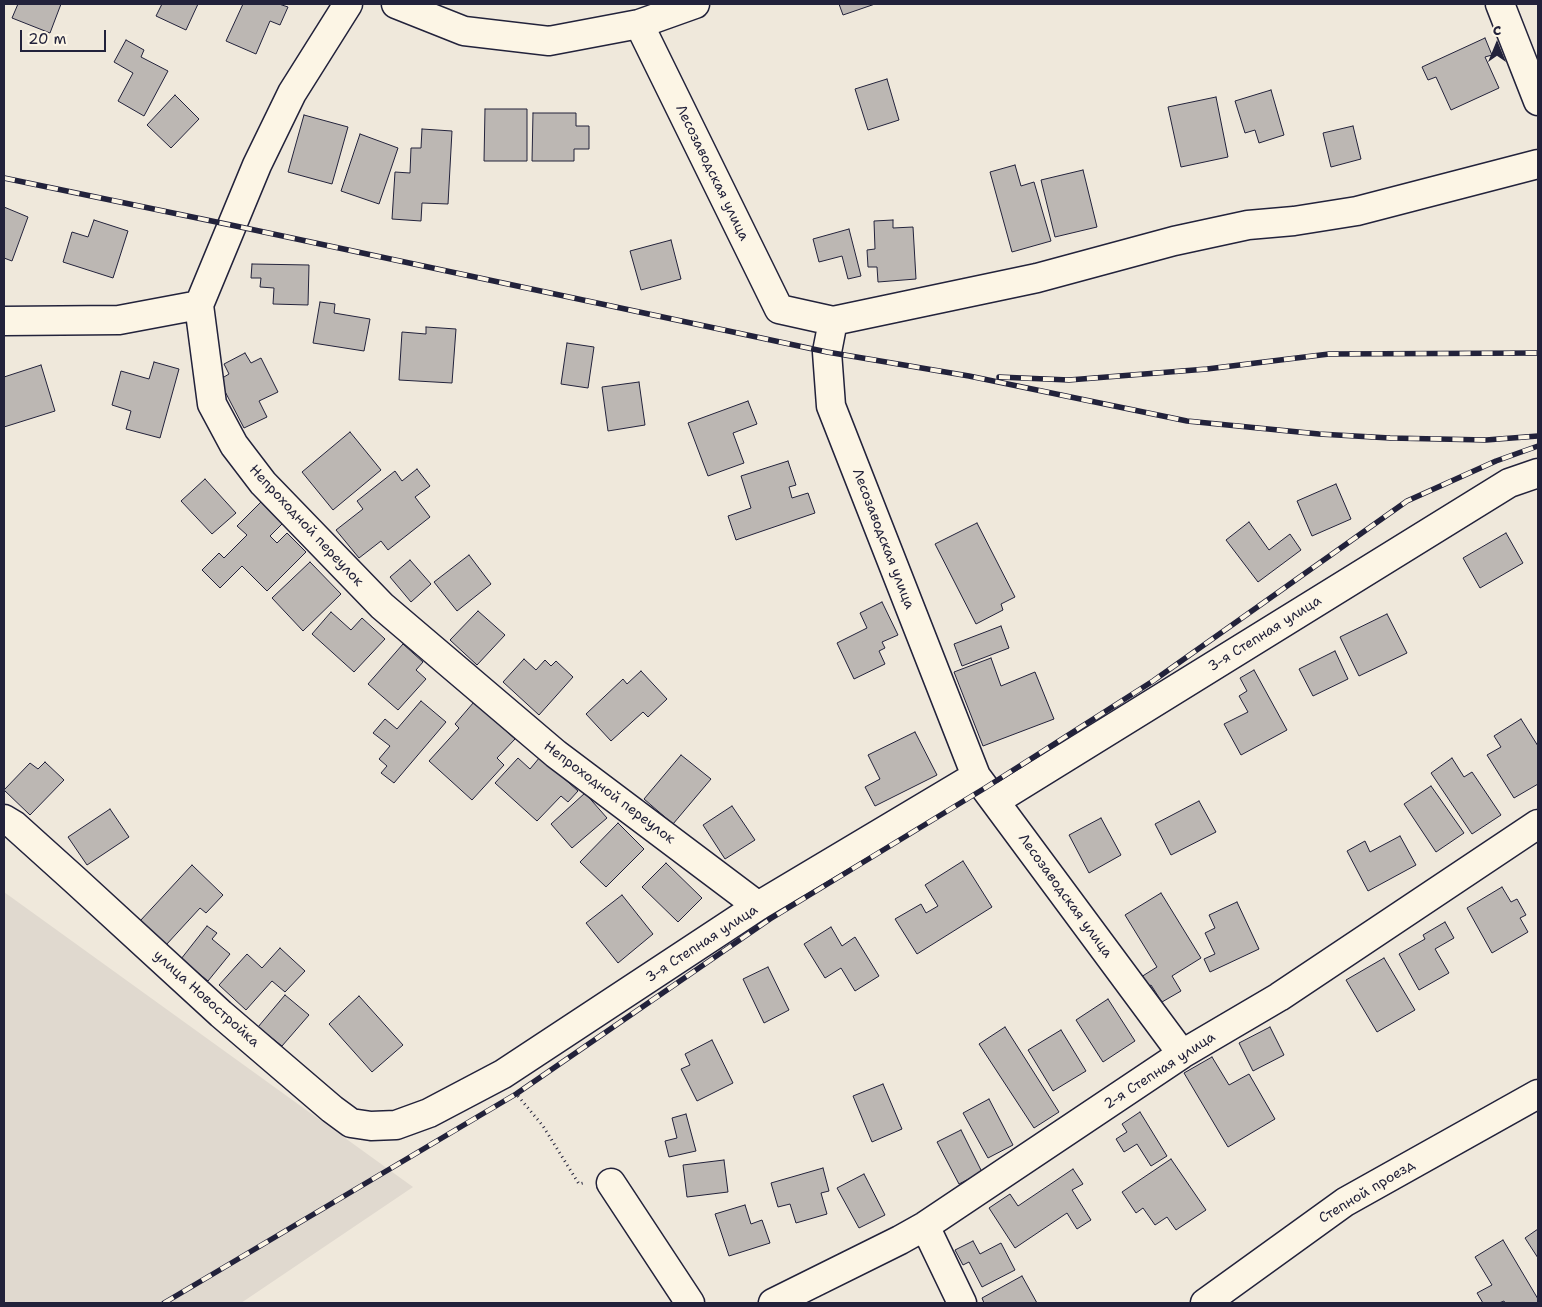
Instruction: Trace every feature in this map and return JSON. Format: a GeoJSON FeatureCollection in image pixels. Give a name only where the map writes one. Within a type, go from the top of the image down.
{"type":"FeatureCollection","features":[{"type":"Feature","properties":{"kind":"street"},"geometry":{"type":"LineString","coordinates":[[4,321],[119,320],[199,306],[257,166],[292,93],[348,4]]}},
{"type":"Feature","properties":{"kind":"street"},"geometry":{"type":"LineString","coordinates":[[396,4],[464,31],[549,41],[639,24],[696,4]]}},
{"type":"Feature","properties":{"kind":"street"},"geometry":{"type":"LineString","coordinates":[[1500,4],[1538,101]]}},
{"type":"Feature","properties":{"kind":"street","name":"Лесозаводская улица"},"geometry":{"type":"LineString","coordinates":[[639,24],[779,309],[833,321],[827,352],[831,406],[976,776],[1182,1054]]}},
{"type":"Feature","properties":{"kind":"street"},"geometry":{"type":"LineString","coordinates":[[833,321],[1037,278],[1174,241],[1248,225],[1294,221],[1357,211],[1538,164]]}},
{"type":"Feature","properties":{"kind":"street","name":"Непроходной переулок"},"geometry":{"type":"LineString","coordinates":[[199,306],[212,404],[234,445],[263,483],[382,606],[556,754],[758,906]]}},
{"type":"Feature","properties":{"kind":"street","name":"3-я Степная улица"},"geometry":{"type":"LineString","coordinates":[[995,801],[1509,483],[1538,473]]}},
{"type":"Feature","properties":{"kind":"street","name":"3-я Степная улица"},"geometry":{"type":"LineString","coordinates":[[429,1113],[503,1074],[758,906],[976,776]]}},
{"type":"Feature","properties":{"kind":"street","name":"улица Новостройка"},"geometry":{"type":"LineString","coordinates":[[4,819],[14,825],[221,1014],[351,1123],[371,1126],[396,1125],[429,1113]]}},
{"type":"Feature","properties":{"kind":"street","name":"2-я Степная улица"},"geometry":{"type":"LineString","coordinates":[[773,1303],[925,1226],[1182,1054],[1279,997],[1538,824]]}},
{"type":"Feature","properties":{"kind":"street","name":"Степной проезд"},"geometry":{"type":"LineString","coordinates":[[1205,1303],[1345,1202],[1538,1094]]}},
{"type":"Feature","properties":{"kind":"street"},"geometry":{"type":"LineString","coordinates":[[611,1183],[690,1303]]}},
{"type":"Feature","properties":{"kind":"street"},"geometry":{"type":"LineString","coordinates":[[925,1226],[962,1303]]}},
{"type":"Feature","properties":{"kind":"path"},"geometry":{"type":"LineString","coordinates":[[503,1074],[516,1094],[543,1126],[579,1184],[611,1183]]}},
{"type":"Feature","properties":{"kind":"shaded area"},"geometry":{"type":"Polygon","coordinates":[[[4,892],[413,1187],[241,1303],[4,1303],[4,892]]]}},
{"type":"Feature","properties":{"kind":"building"},"geometry":{"type":"Polygon","coordinates":[[[18,4],[61,4],[50,33],[12,18],[18,4]]]}},
{"type":"Feature","properties":{"kind":"building"},"geometry":{"type":"Polygon","coordinates":[[[162,4],[198,4],[186,30],[156,16],[162,4]]]}},
{"type":"Feature","properties":{"kind":"building"},"geometry":{"type":"Polygon","coordinates":[[[243,4],[279,4],[288,7],[280,25],[270,21],[256,54],[226,41],[243,4]]]}},
{"type":"Feature","properties":{"kind":"building"},"geometry":{"type":"Polygon","coordinates":[[[839,4],[875,4],[843,15],[839,4]]]}},
{"type":"Feature","properties":{"kind":"building"},"geometry":{"type":"Polygon","coordinates":[[[1485,38],[1492,55],[1485,57],[1499,88],[1451,110],[1436,77],[1428,80],[1422,67],[1485,38]]]}},
{"type":"Feature","properties":{"kind":"building"},"geometry":{"type":"Polygon","coordinates":[[[126,40],[144,50],[141,57],[168,71],[144,116],[118,101],[133,73],[114,62],[126,40]]]}},
{"type":"Feature","properties":{"kind":"building"},"geometry":{"type":"Polygon","coordinates":[[[887,79],[899,120],[868,130],[855,89],[887,79]]]}},
{"type":"Feature","properties":{"kind":"building"},"geometry":{"type":"Polygon","coordinates":[[[1271,90],[1284,135],[1259,143],[1255,130],[1245,133],[1235,101],[1271,90]]]}},
{"type":"Feature","properties":{"kind":"building"},"geometry":{"type":"Polygon","coordinates":[[[175,95],[199,119],[171,148],[147,125],[175,95]]]}},
{"type":"Feature","properties":{"kind":"building"},"geometry":{"type":"Polygon","coordinates":[[[1216,97],[1228,157],[1181,167],[1168,107],[1216,97]]]}},
{"type":"Feature","properties":{"kind":"building"},"geometry":{"type":"Polygon","coordinates":[[[485,109],[527,109],[527,161],[484,161],[485,109]]]}},
{"type":"Feature","properties":{"kind":"building"},"geometry":{"type":"Polygon","coordinates":[[[533,113],[576,113],[576,126],[589,126],[589,149],[574,149],[574,161],[532,161],[533,113]]]}},
{"type":"Feature","properties":{"kind":"building"},"geometry":{"type":"Polygon","coordinates":[[[304,115],[348,127],[332,184],[288,172],[304,115]]]}},
{"type":"Feature","properties":{"kind":"building"},"geometry":{"type":"Polygon","coordinates":[[[1353,126],[1361,159],[1331,167],[1323,133],[1353,126]]]}},
{"type":"Feature","properties":{"kind":"building"},"geometry":{"type":"Polygon","coordinates":[[[422,129],[452,131],[448,204],[422,203],[421,221],[392,219],[395,172],[410,173],[411,148],[421,148],[422,129]]]}},
{"type":"Feature","properties":{"kind":"building"},"geometry":{"type":"Polygon","coordinates":[[[360,134],[398,148],[379,204],[341,191],[360,134]]]}},
{"type":"Feature","properties":{"kind":"building"},"geometry":{"type":"Polygon","coordinates":[[[1015,165],[1021,186],[1034,182],[1051,241],[1012,252],[990,172],[1015,165]]]}},
{"type":"Feature","properties":{"kind":"building"},"geometry":{"type":"Polygon","coordinates":[[[1083,170],[1097,227],[1055,237],[1041,180],[1083,170]]]}},
{"type":"Feature","properties":{"kind":"building"},"geometry":{"type":"Polygon","coordinates":[[[4,207],[28,217],[12,261],[4,258],[4,207]]]}},
{"type":"Feature","properties":{"kind":"building"},"geometry":{"type":"Polygon","coordinates":[[[94,220],[128,231],[113,278],[63,262],[72,232],[88,237],[94,220]]]}},
{"type":"Feature","properties":{"kind":"building"},"geometry":{"type":"Polygon","coordinates":[[[893,220],[893,228],[913,227],[916,279],[878,282],[877,267],[868,267],[867,250],[875,249],[874,221],[893,220]]]}},
{"type":"Feature","properties":{"kind":"building"},"geometry":{"type":"Polygon","coordinates":[[[849,229],[861,276],[848,279],[842,256],[819,262],[813,239],[849,229]]]}},
{"type":"Feature","properties":{"kind":"building"},"geometry":{"type":"Polygon","coordinates":[[[671,240],[681,279],[641,290],[630,251],[671,240]]]}},
{"type":"Feature","properties":{"kind":"building"},"geometry":{"type":"Polygon","coordinates":[[[252,264],[309,265],[308,305],[273,304],[274,288],[260,287],[261,278],[251,278],[252,264]]]}},
{"type":"Feature","properties":{"kind":"building"},"geometry":{"type":"Polygon","coordinates":[[[320,302],[335,304],[334,313],[370,319],[364,351],[313,343],[320,302]]]}},
{"type":"Feature","properties":{"kind":"building"},"geometry":{"type":"Polygon","coordinates":[[[426,327],[456,329],[452,383],[399,380],[402,332],[426,334],[426,327]]]}},
{"type":"Feature","properties":{"kind":"building"},"geometry":{"type":"Polygon","coordinates":[[[567,343],[594,347],[588,388],[561,384],[567,343]]]}},
{"type":"Feature","properties":{"kind":"building"},"geometry":{"type":"Polygon","coordinates":[[[245,353],[251,363],[261,358],[278,392],[259,401],[267,417],[244,428],[219,380],[229,374],[224,364],[245,353]]]}},
{"type":"Feature","properties":{"kind":"building"},"geometry":{"type":"Polygon","coordinates":[[[154,362],[179,369],[160,438],[126,429],[131,411],[112,405],[121,371],[149,379],[154,362]]]}},
{"type":"Feature","properties":{"kind":"building"},"geometry":{"type":"Polygon","coordinates":[[[41,365],[55,411],[4,427],[4,377],[41,365]]]}},
{"type":"Feature","properties":{"kind":"building"},"geometry":{"type":"Polygon","coordinates":[[[639,382],[645,425],[608,431],[602,387],[639,382]]]}},
{"type":"Feature","properties":{"kind":"building"},"geometry":{"type":"Polygon","coordinates":[[[748,401],[757,424],[733,433],[744,463],[708,476],[688,423],[748,401]]]}},
{"type":"Feature","properties":{"kind":"building"},"geometry":{"type":"Polygon","coordinates":[[[350,432],[381,470],[333,510],[302,472],[350,432]]]}},
{"type":"Feature","properties":{"kind":"building"},"geometry":{"type":"Polygon","coordinates":[[[788,461],[796,485],[789,487],[792,498],[808,493],[815,513],[736,540],[728,516],[751,508],[741,476],[788,461]]]}},
{"type":"Feature","properties":{"kind":"building"},"geometry":{"type":"Polygon","coordinates":[[[417,469],[430,486],[415,497],[430,517],[388,550],[381,541],[359,558],[336,530],[363,509],[357,501],[395,471],[402,481],[417,469]]]}},
{"type":"Feature","properties":{"kind":"building"},"geometry":{"type":"Polygon","coordinates":[[[205,479],[236,513],[212,534],[181,501],[205,479]]]}},
{"type":"Feature","properties":{"kind":"building"},"geometry":{"type":"Polygon","coordinates":[[[1336,484],[1351,519],[1312,536],[1297,501],[1336,484]]]}},
{"type":"Feature","properties":{"kind":"building"},"geometry":{"type":"Polygon","coordinates":[[[261,502],[282,524],[270,536],[277,543],[287,533],[306,552],[267,591],[242,566],[220,588],[202,570],[219,553],[224,558],[247,535],[237,526],[261,502]]]}},
{"type":"Feature","properties":{"kind":"building"},"geometry":{"type":"Polygon","coordinates":[[[1249,522],[1269,550],[1290,534],[1301,550],[1258,582],[1226,540],[1249,522]]]}},
{"type":"Feature","properties":{"kind":"building"},"geometry":{"type":"Polygon","coordinates":[[[977,523],[1015,597],[1001,604],[1003,610],[976,624],[935,544],[977,523]]]}},
{"type":"Feature","properties":{"kind":"building"},"geometry":{"type":"Polygon","coordinates":[[[1506,533],[1523,563],[1480,588],[1463,558],[1506,533]]]}},
{"type":"Feature","properties":{"kind":"building"},"geometry":{"type":"Polygon","coordinates":[[[469,555],[491,584],[457,611],[434,582],[469,555]]]}},
{"type":"Feature","properties":{"kind":"building"},"geometry":{"type":"Polygon","coordinates":[[[410,560],[431,584],[411,602],[390,577],[410,560]]]}},
{"type":"Feature","properties":{"kind":"building"},"geometry":{"type":"Polygon","coordinates":[[[310,562],[341,594],[303,631],[272,598],[310,562]]]}},
{"type":"Feature","properties":{"kind":"building"},"geometry":{"type":"Polygon","coordinates":[[[882,602],[898,635],[882,642],[885,648],[879,651],[885,664],[854,679],[837,643],[867,628],[860,613],[882,602]]]}},
{"type":"Feature","properties":{"kind":"building"},"geometry":{"type":"Polygon","coordinates":[[[478,611],[505,635],[477,665],[450,640],[478,611]]]}},
{"type":"Feature","properties":{"kind":"building"},"geometry":{"type":"Polygon","coordinates":[[[331,612],[351,630],[362,618],[385,639],[354,672],[312,634],[331,612]]]}},
{"type":"Feature","properties":{"kind":"building"},"geometry":{"type":"Polygon","coordinates":[[[1387,614],[1407,653],[1359,676],[1340,637],[1387,614]]]}},
{"type":"Feature","properties":{"kind":"building"},"geometry":{"type":"Polygon","coordinates":[[[1001,626],[1009,648],[962,666],[954,644],[1001,626]]]}},
{"type":"Feature","properties":{"kind":"building"},"geometry":{"type":"Polygon","coordinates":[[[403,644],[423,662],[416,670],[426,679],[398,710],[368,684],[403,644]]]}},
{"type":"Feature","properties":{"kind":"building"},"geometry":{"type":"Polygon","coordinates":[[[1335,651],[1348,679],[1313,696],[1299,669],[1335,651]]]}},
{"type":"Feature","properties":{"kind":"building"},"geometry":{"type":"Polygon","coordinates":[[[991,658],[1001,686],[1035,672],[1054,719],[983,746],[954,672],[991,658]]]}},
{"type":"Feature","properties":{"kind":"building"},"geometry":{"type":"Polygon","coordinates":[[[524,659],[536,670],[545,660],[551,666],[556,661],[573,677],[539,715],[503,682],[524,659]]]}},
{"type":"Feature","properties":{"kind":"building"},"geometry":{"type":"Polygon","coordinates":[[[1254,670],[1287,730],[1241,755],[1224,724],[1248,712],[1239,696],[1247,691],[1240,678],[1254,670]]]}},
{"type":"Feature","properties":{"kind":"building"},"geometry":{"type":"Polygon","coordinates":[[[641,671],[667,699],[648,717],[643,712],[611,741],[586,714],[623,679],[627,684],[641,671]]]}},
{"type":"Feature","properties":{"kind":"building"},"geometry":{"type":"Polygon","coordinates":[[[421,701],[446,722],[394,783],[381,773],[387,766],[379,759],[390,746],[373,733],[385,719],[397,729],[421,701]]]}},
{"type":"Feature","properties":{"kind":"building"},"geometry":{"type":"Polygon","coordinates":[[[474,702],[515,739],[497,758],[504,765],[472,800],[429,761],[459,728],[455,724],[474,702]]]}},
{"type":"Feature","properties":{"kind":"building"},"geometry":{"type":"Polygon","coordinates":[[[1521,719],[1538,746],[1538,784],[1514,798],[1487,755],[1501,747],[1494,736],[1521,719]]]}},
{"type":"Feature","properties":{"kind":"building"},"geometry":{"type":"Polygon","coordinates":[[[915,732],[937,775],[875,806],[865,787],[880,779],[868,755],[915,732]]]}},
{"type":"Feature","properties":{"kind":"building"},"geometry":{"type":"Polygon","coordinates":[[[681,755],[711,779],[673,824],[644,799],[681,755]]]}},
{"type":"Feature","properties":{"kind":"building"},"geometry":{"type":"Polygon","coordinates":[[[540,757],[578,791],[568,802],[561,796],[537,821],[495,783],[518,758],[530,769],[540,757]]]}},
{"type":"Feature","properties":{"kind":"building"},"geometry":{"type":"Polygon","coordinates":[[[1452,758],[1464,777],[1472,772],[1501,815],[1472,834],[1431,773],[1452,758]]]}},
{"type":"Feature","properties":{"kind":"building"},"geometry":{"type":"Polygon","coordinates":[[[45,762],[64,780],[30,815],[4,790],[30,763],[38,769],[45,762]]]}},
{"type":"Feature","properties":{"kind":"building"},"geometry":{"type":"Polygon","coordinates":[[[1431,786],[1464,833],[1436,852],[1404,804],[1431,786]]]}},
{"type":"Feature","properties":{"kind":"building"},"geometry":{"type":"Polygon","coordinates":[[[585,793],[607,818],[572,848],[551,824],[585,793]]]}},
{"type":"Feature","properties":{"kind":"building"},"geometry":{"type":"Polygon","coordinates":[[[1199,801],[1216,832],[1171,855],[1155,824],[1199,801]]]}},
{"type":"Feature","properties":{"kind":"building"},"geometry":{"type":"Polygon","coordinates":[[[732,806],[755,840],[725,859],[703,825],[732,806]]]}},
{"type":"Feature","properties":{"kind":"building"},"geometry":{"type":"Polygon","coordinates":[[[110,809],[129,837],[87,865],[68,837],[110,809]]]}},
{"type":"Feature","properties":{"kind":"building"},"geometry":{"type":"Polygon","coordinates":[[[1101,818],[1121,855],[1089,873],[1069,835],[1101,818]]]}},
{"type":"Feature","properties":{"kind":"building"},"geometry":{"type":"Polygon","coordinates":[[[618,823],[644,849],[606,887],[580,862],[618,823]]]}},
{"type":"Feature","properties":{"kind":"building"},"geometry":{"type":"Polygon","coordinates":[[[1400,836],[1416,865],[1368,891],[1347,851],[1365,841],[1370,852],[1400,836]]]}},
{"type":"Feature","properties":{"kind":"building"},"geometry":{"type":"Polygon","coordinates":[[[963,861],[992,907],[917,954],[895,919],[921,904],[926,913],[938,906],[925,885],[963,861]]]}},
{"type":"Feature","properties":{"kind":"building"},"geometry":{"type":"Polygon","coordinates":[[[666,863],[702,898],[678,922],[642,887],[666,863]]]}},
{"type":"Feature","properties":{"kind":"building"},"geometry":{"type":"Polygon","coordinates":[[[192,865],[223,895],[206,913],[200,908],[166,945],[140,921],[192,865]]]}},
{"type":"Feature","properties":{"kind":"building"},"geometry":{"type":"Polygon","coordinates":[[[1502,887],[1511,902],[1517,899],[1526,915],[1520,918],[1528,932],[1492,953],[1467,908],[1502,887]]]}},
{"type":"Feature","properties":{"kind":"building"},"geometry":{"type":"Polygon","coordinates":[[[1161,893],[1201,958],[1172,976],[1181,991],[1162,1002],[1151,985],[1147,987],[1141,977],[1157,967],[1125,915],[1161,893]]]}},
{"type":"Feature","properties":{"kind":"building"},"geometry":{"type":"Polygon","coordinates":[[[622,895],[653,934],[618,963],[586,923],[622,895]]]}},
{"type":"Feature","properties":{"kind":"building"},"geometry":{"type":"Polygon","coordinates":[[[1237,902],[1259,949],[1210,972],[1204,959],[1215,954],[1205,933],[1215,928],[1209,915],[1237,902]]]}},
{"type":"Feature","properties":{"kind":"building"},"geometry":{"type":"Polygon","coordinates":[[[1445,922],[1454,938],[1435,949],[1449,973],[1419,990],[1399,954],[1425,939],[1423,935],[1445,922]]]}},
{"type":"Feature","properties":{"kind":"building"},"geometry":{"type":"Polygon","coordinates":[[[207,926],[217,933],[212,939],[230,954],[208,981],[181,959],[207,926]]]}},
{"type":"Feature","properties":{"kind":"building"},"geometry":{"type":"Polygon","coordinates":[[[831,927],[842,946],[855,937],[879,976],[855,991],[841,968],[825,978],[804,944],[831,927]]]}},
{"type":"Feature","properties":{"kind":"building"},"geometry":{"type":"Polygon","coordinates":[[[280,948],[305,971],[285,992],[272,981],[246,1010],[219,985],[247,954],[262,968],[280,948]]]}},
{"type":"Feature","properties":{"kind":"building"},"geometry":{"type":"Polygon","coordinates":[[[1384,958],[1415,1010],[1377,1032],[1346,980],[1384,958]]]}},
{"type":"Feature","properties":{"kind":"building"},"geometry":{"type":"Polygon","coordinates":[[[768,967],[789,1010],[764,1023],[743,979],[768,967]]]}},
{"type":"Feature","properties":{"kind":"building"},"geometry":{"type":"Polygon","coordinates":[[[285,995],[309,1015],[282,1046],[258,1027],[285,995]]]}},
{"type":"Feature","properties":{"kind":"building"},"geometry":{"type":"Polygon","coordinates":[[[359,996],[403,1045],[372,1072],[329,1024],[359,996]]]}},
{"type":"Feature","properties":{"kind":"building"},"geometry":{"type":"Polygon","coordinates":[[[1108,999],[1135,1041],[1103,1062],[1076,1020],[1108,999]]]}},
{"type":"Feature","properties":{"kind":"building"},"geometry":{"type":"Polygon","coordinates":[[[1005,1027],[1059,1112],[1034,1128],[979,1044],[1005,1027]]]}},
{"type":"Feature","properties":{"kind":"building"},"geometry":{"type":"Polygon","coordinates":[[[1270,1027],[1284,1055],[1253,1071],[1239,1043],[1270,1027]]]}},
{"type":"Feature","properties":{"kind":"building"},"geometry":{"type":"Polygon","coordinates":[[[1061,1030],[1086,1071],[1053,1091],[1028,1050],[1061,1030]]]}},
{"type":"Feature","properties":{"kind":"building"},"geometry":{"type":"Polygon","coordinates":[[[712,1040],[733,1083],[697,1101],[681,1069],[690,1065],[685,1054],[712,1040]]]}},
{"type":"Feature","properties":{"kind":"building"},"geometry":{"type":"Polygon","coordinates":[[[1212,1057],[1229,1085],[1249,1074],[1275,1119],[1228,1147],[1184,1073],[1212,1057]]]}},
{"type":"Feature","properties":{"kind":"building"},"geometry":{"type":"Polygon","coordinates":[[[883,1084],[902,1129],[872,1142],[853,1096],[883,1084]]]}},
{"type":"Feature","properties":{"kind":"building"},"geometry":{"type":"Polygon","coordinates":[[[989,1099],[1013,1145],[988,1158],[963,1113],[989,1099]]]}},
{"type":"Feature","properties":{"kind":"building"},"geometry":{"type":"Polygon","coordinates":[[[1140,1112],[1167,1156],[1151,1166],[1137,1144],[1124,1152],[1116,1139],[1127,1132],[1122,1124],[1140,1112]]]}},
{"type":"Feature","properties":{"kind":"building"},"geometry":{"type":"Polygon","coordinates":[[[686,1114],[696,1151],[669,1157],[665,1141],[677,1138],[672,1118],[686,1114]]]}},
{"type":"Feature","properties":{"kind":"building"},"geometry":{"type":"Polygon","coordinates":[[[961,1130],[982,1172],[959,1184],[937,1142],[961,1130]]]}},
{"type":"Feature","properties":{"kind":"building"},"geometry":{"type":"Polygon","coordinates":[[[1171,1159],[1206,1210],[1176,1230],[1167,1217],[1155,1225],[1143,1208],[1136,1213],[1122,1192],[1171,1159]]]}},
{"type":"Feature","properties":{"kind":"building"},"geometry":{"type":"Polygon","coordinates":[[[724,1160],[728,1192],[687,1197],[683,1165],[724,1160]]]}},
{"type":"Feature","properties":{"kind":"building"},"geometry":{"type":"Polygon","coordinates":[[[823,1168],[829,1191],[821,1193],[827,1214],[796,1223],[790,1204],[778,1207],[771,1183],[823,1168]]]}},
{"type":"Feature","properties":{"kind":"building"},"geometry":{"type":"Polygon","coordinates":[[[1073,1169],[1083,1184],[1072,1190],[1091,1220],[1077,1229],[1067,1213],[1015,1248],[989,1208],[1010,1194],[1018,1206],[1073,1169]]]}},
{"type":"Feature","properties":{"kind":"building"},"geometry":{"type":"Polygon","coordinates":[[[864,1174],[885,1215],[859,1228],[837,1188],[864,1174]]]}},
{"type":"Feature","properties":{"kind":"building"},"geometry":{"type":"Polygon","coordinates":[[[745,1205],[751,1224],[762,1220],[770,1243],[729,1256],[715,1214],[745,1205]]]}},
{"type":"Feature","properties":{"kind":"building"},"geometry":{"type":"Polygon","coordinates":[[[1538,1229],[1538,1258],[1525,1238],[1538,1229]]]}},
{"type":"Feature","properties":{"kind":"building"},"geometry":{"type":"Polygon","coordinates":[[[1503,1240],[1538,1299],[1538,1303],[1505,1303],[1504,1301],[1499,1303],[1483,1303],[1477,1293],[1492,1285],[1475,1257],[1503,1240]]]}},
{"type":"Feature","properties":{"kind":"building"},"geometry":{"type":"Polygon","coordinates":[[[973,1241],[980,1254],[1001,1243],[1015,1270],[982,1287],[969,1262],[963,1265],[955,1250],[973,1241]]]}},
{"type":"Feature","properties":{"kind":"building"},"geometry":{"type":"Polygon","coordinates":[[[1022,1276],[1037,1303],[984,1303],[982,1298],[1022,1276]]]}},
{"type":"Feature","properties":{"kind":"railway"},"geometry":{"type":"LineString","coordinates":[[4,178],[827,352],[969,376],[1187,421],[1319,434],[1390,438],[1486,440],[1538,436]]}},
{"type":"Feature","properties":{"kind":"railway"},"geometry":{"type":"LineString","coordinates":[[999,377],[1069,380],[1207,369],[1329,354],[1538,353]]}},
{"type":"Feature","properties":{"kind":"railway"},"geometry":{"type":"LineString","coordinates":[[164,1303],[516,1094],[770,919],[985,788],[1153,681],[1407,501],[1496,461],[1538,446]]}}]}
